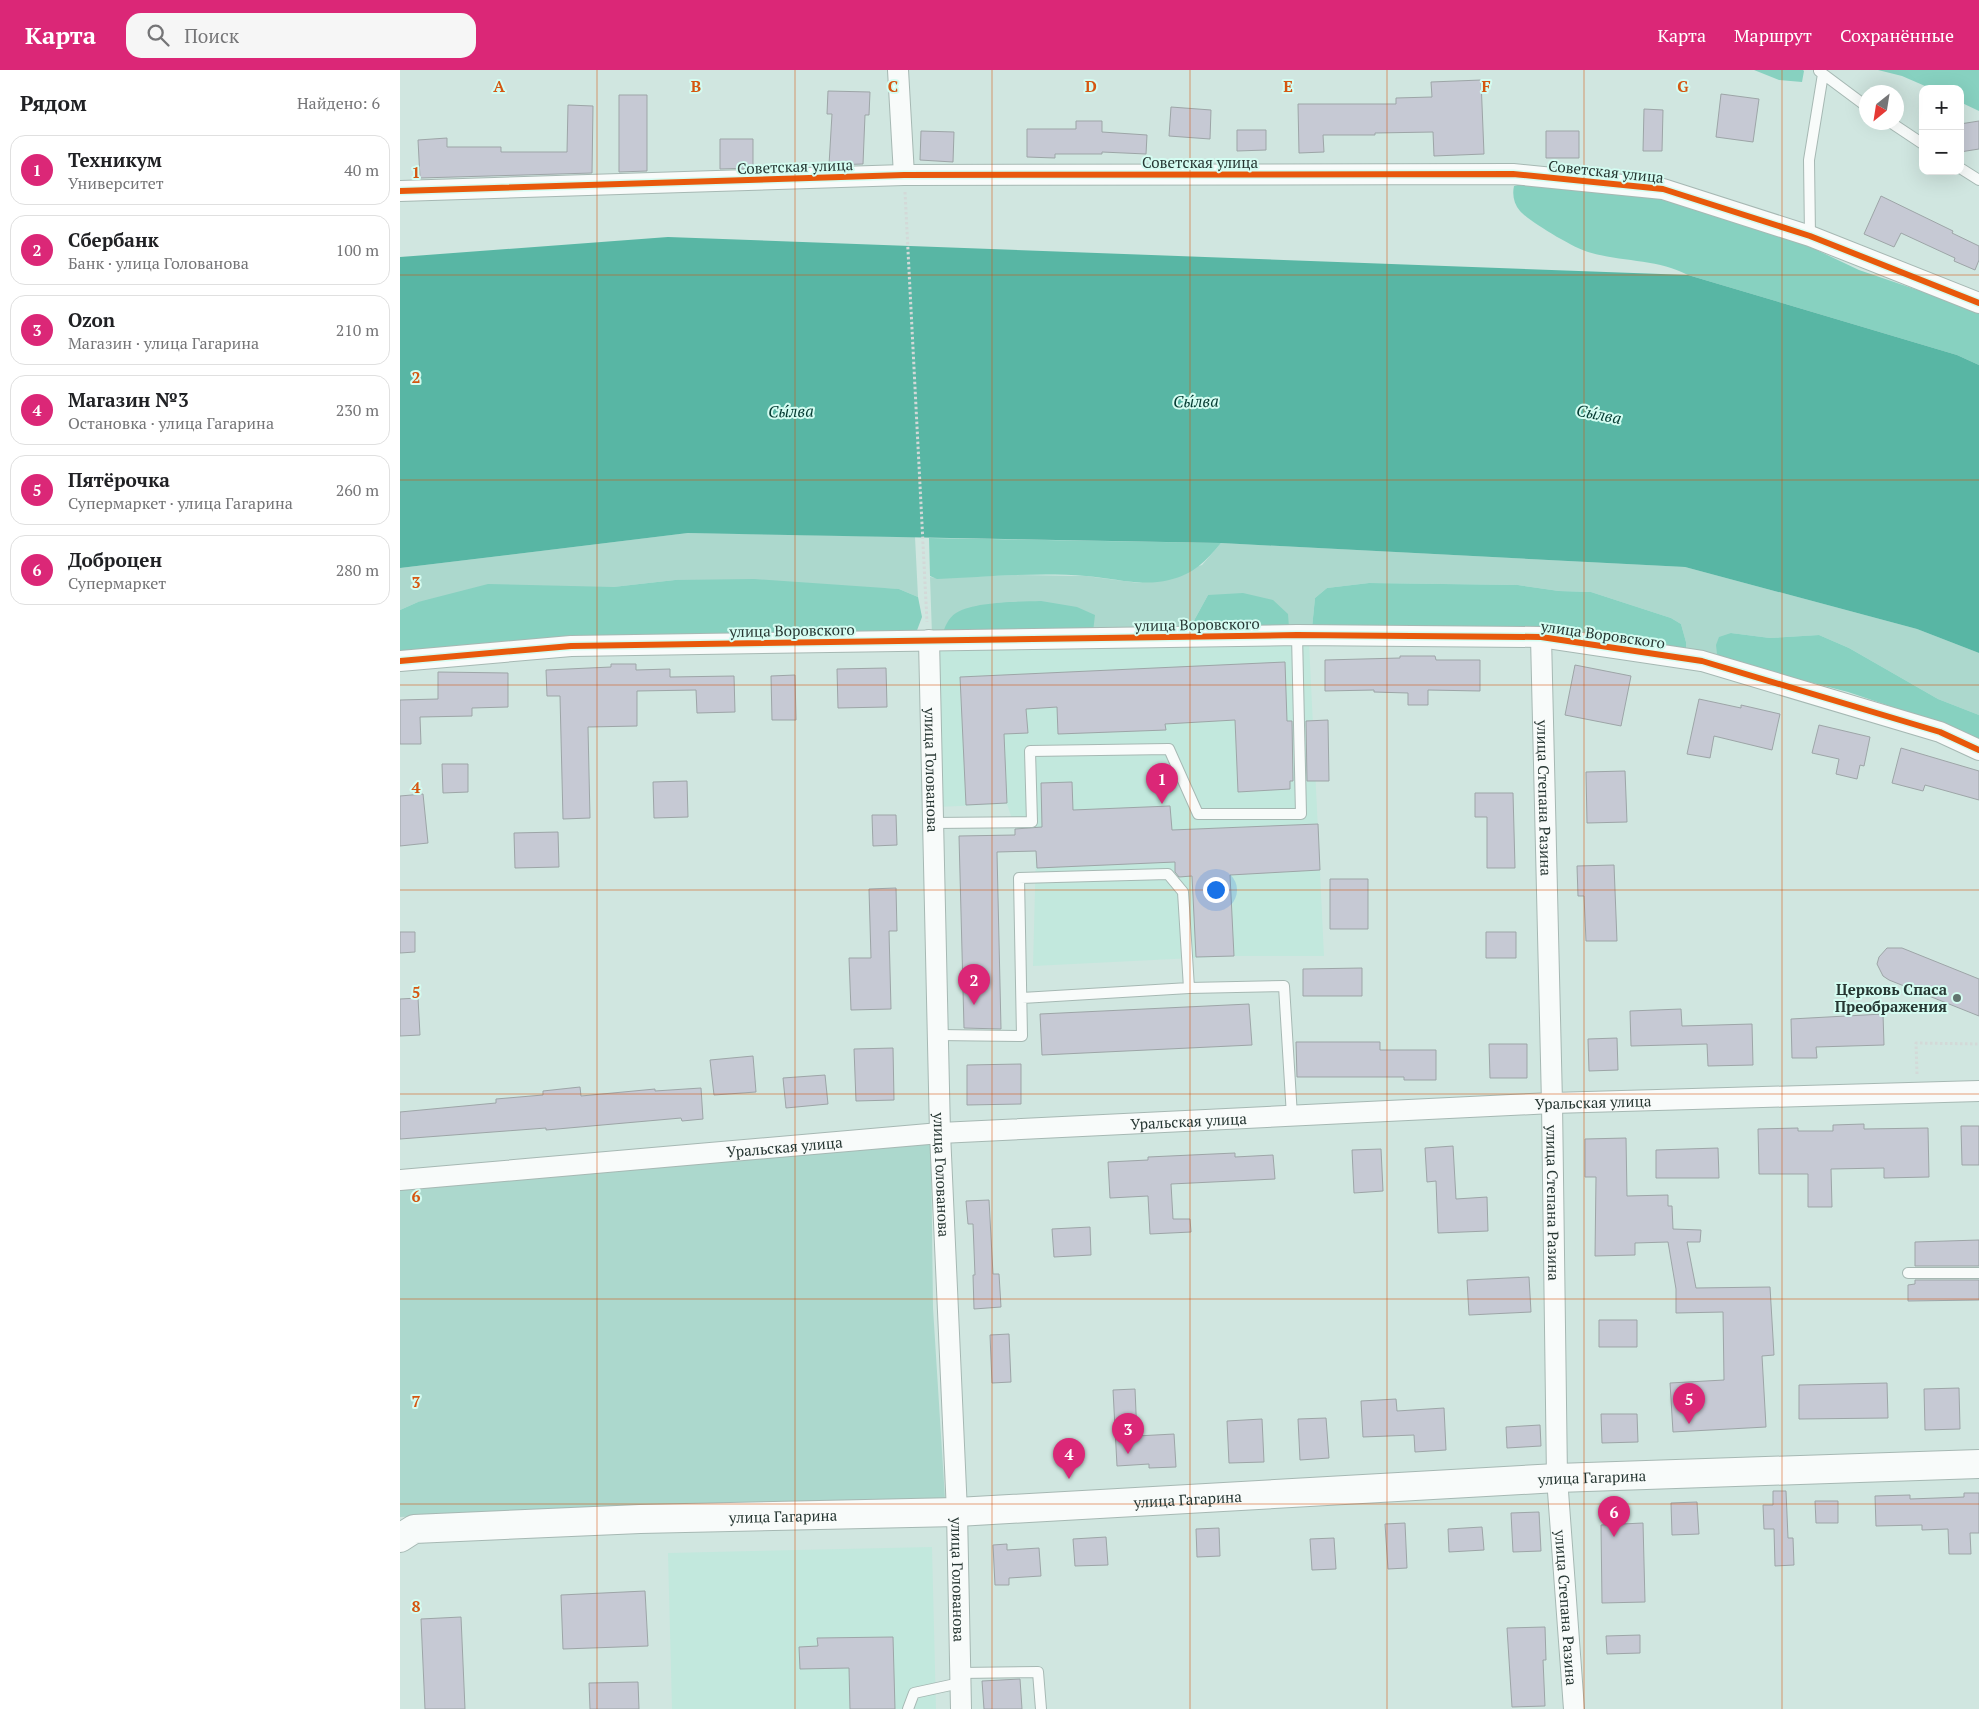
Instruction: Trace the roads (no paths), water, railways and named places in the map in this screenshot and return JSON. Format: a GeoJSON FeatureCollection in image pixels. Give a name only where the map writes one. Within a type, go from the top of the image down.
{"type":"FeatureCollection","features":[{"type":"Feature","properties":{"kind":"main road","name":"улица Гагарина"},"geometry":{"type":"LineString","coordinates":[[400,1538],[414,1529],[640,1519],[957,1512],[1556,1478],[1979,1464]]}},
{"type":"Feature","properties":{"kind":"street"},"geometry":{"type":"LineString","coordinates":[[898,70],[905,180]]}},
{"type":"Feature","properties":{"kind":"street","name":"Советская улица"},"geometry":{"type":"LineString","coordinates":[[400,191],[905,180],[1513,174],[1663,189],[1810,236],[1979,303]]}},
{"type":"Feature","properties":{"kind":"street","name":"улица Воровского"},"geometry":{"type":"LineString","coordinates":[[400,661],[571,646],[928,634],[1541,637],[1702,661],[1940,732],[1979,750]]}},
{"type":"Feature","properties":{"kind":"street","name":"улица Голованова"},"geometry":{"type":"LineString","coordinates":[[928,634],[940,1133],[957,1512],[960,1709]]}},
{"type":"Feature","properties":{"kind":"street","name":"улица Степана Разина"},"geometry":{"type":"LineString","coordinates":[[1541,637],[1552,1103],[1556,1478],[1574,1709]]}},
{"type":"Feature","properties":{"kind":"street","name":"Уральская улица"},"geometry":{"type":"LineString","coordinates":[[400,1180],[940,1133],[1552,1103],[1979,1091]]}},
{"type":"Feature","properties":{"kind":"lane"},"geometry":{"type":"LineString","coordinates":[[1810,236],[1810,160],[1821,72],[1859,101]]}},
{"type":"Feature","properties":{"kind":"lane"},"geometry":{"type":"LineString","coordinates":[[1902,130],[1919,141]]}},
{"type":"Feature","properties":{"kind":"lane"},"geometry":{"type":"LineString","coordinates":[[1964,171],[1979,180]]}},
{"type":"Feature","properties":{"kind":"lane"},"geometry":{"type":"LineString","coordinates":[[933,823],[1032,822],[1030,751],[1169,748],[1198,814],[1301,814],[1297,635]]}},
{"type":"Feature","properties":{"kind":"lane"},"geometry":{"type":"LineString","coordinates":[[938,1035],[1022,1036],[1019,878],[1168,874],[1183,892],[1189,988]]}},
{"type":"Feature","properties":{"kind":"lane"},"geometry":{"type":"LineString","coordinates":[[1022,998],[1189,988],[1284,986],[1292,1116]]}},
{"type":"Feature","properties":{"kind":"lane"},"geometry":{"type":"LineString","coordinates":[[1908,1273],[1979,1272]]}},
{"type":"Feature","properties":{"kind":"lane"},"geometry":{"type":"LineString","coordinates":[[908,1709],[914,1693],[960,1678],[1038,1672],[1041,1709]]}},
{"type":"Feature","properties":{"kind":"water","name":"Сы́лва"},"geometry":{"type":"Polygon","coordinates":[[[668,237],[1688,275],[1957,355],[1979,365],[1979,653],[1917,629],[1685,567],[1221,543],[688,533],[400,568],[400,257],[668,237]]]}},
{"type":"Feature","properties":{"kind":"place","name":"Техникум"},"geometry":{"type":"Point","coordinates":[1162,804]}},
{"type":"Feature","properties":{"kind":"place","name":"Церковь Спаса Преображения"},"geometry":{"type":"Point","coordinates":[1957,998]}},
{"type":"Feature","properties":{"kind":"place","name":"Сбербанк"},"geometry":{"type":"Point","coordinates":[974,1005]}},
{"type":"Feature","properties":{"kind":"place","name":"Пятёрочка"},"geometry":{"type":"Point","coordinates":[1689,1424]}},
{"type":"Feature","properties":{"kind":"place","name":"Ozon"},"geometry":{"type":"Point","coordinates":[1128,1454]}},
{"type":"Feature","properties":{"kind":"place","name":"Магазин №3"},"geometry":{"type":"Point","coordinates":[1069,1479]}},
{"type":"Feature","properties":{"kind":"place","name":"Доброцен"},"geometry":{"type":"Point","coordinates":[1614,1537]}}]}
